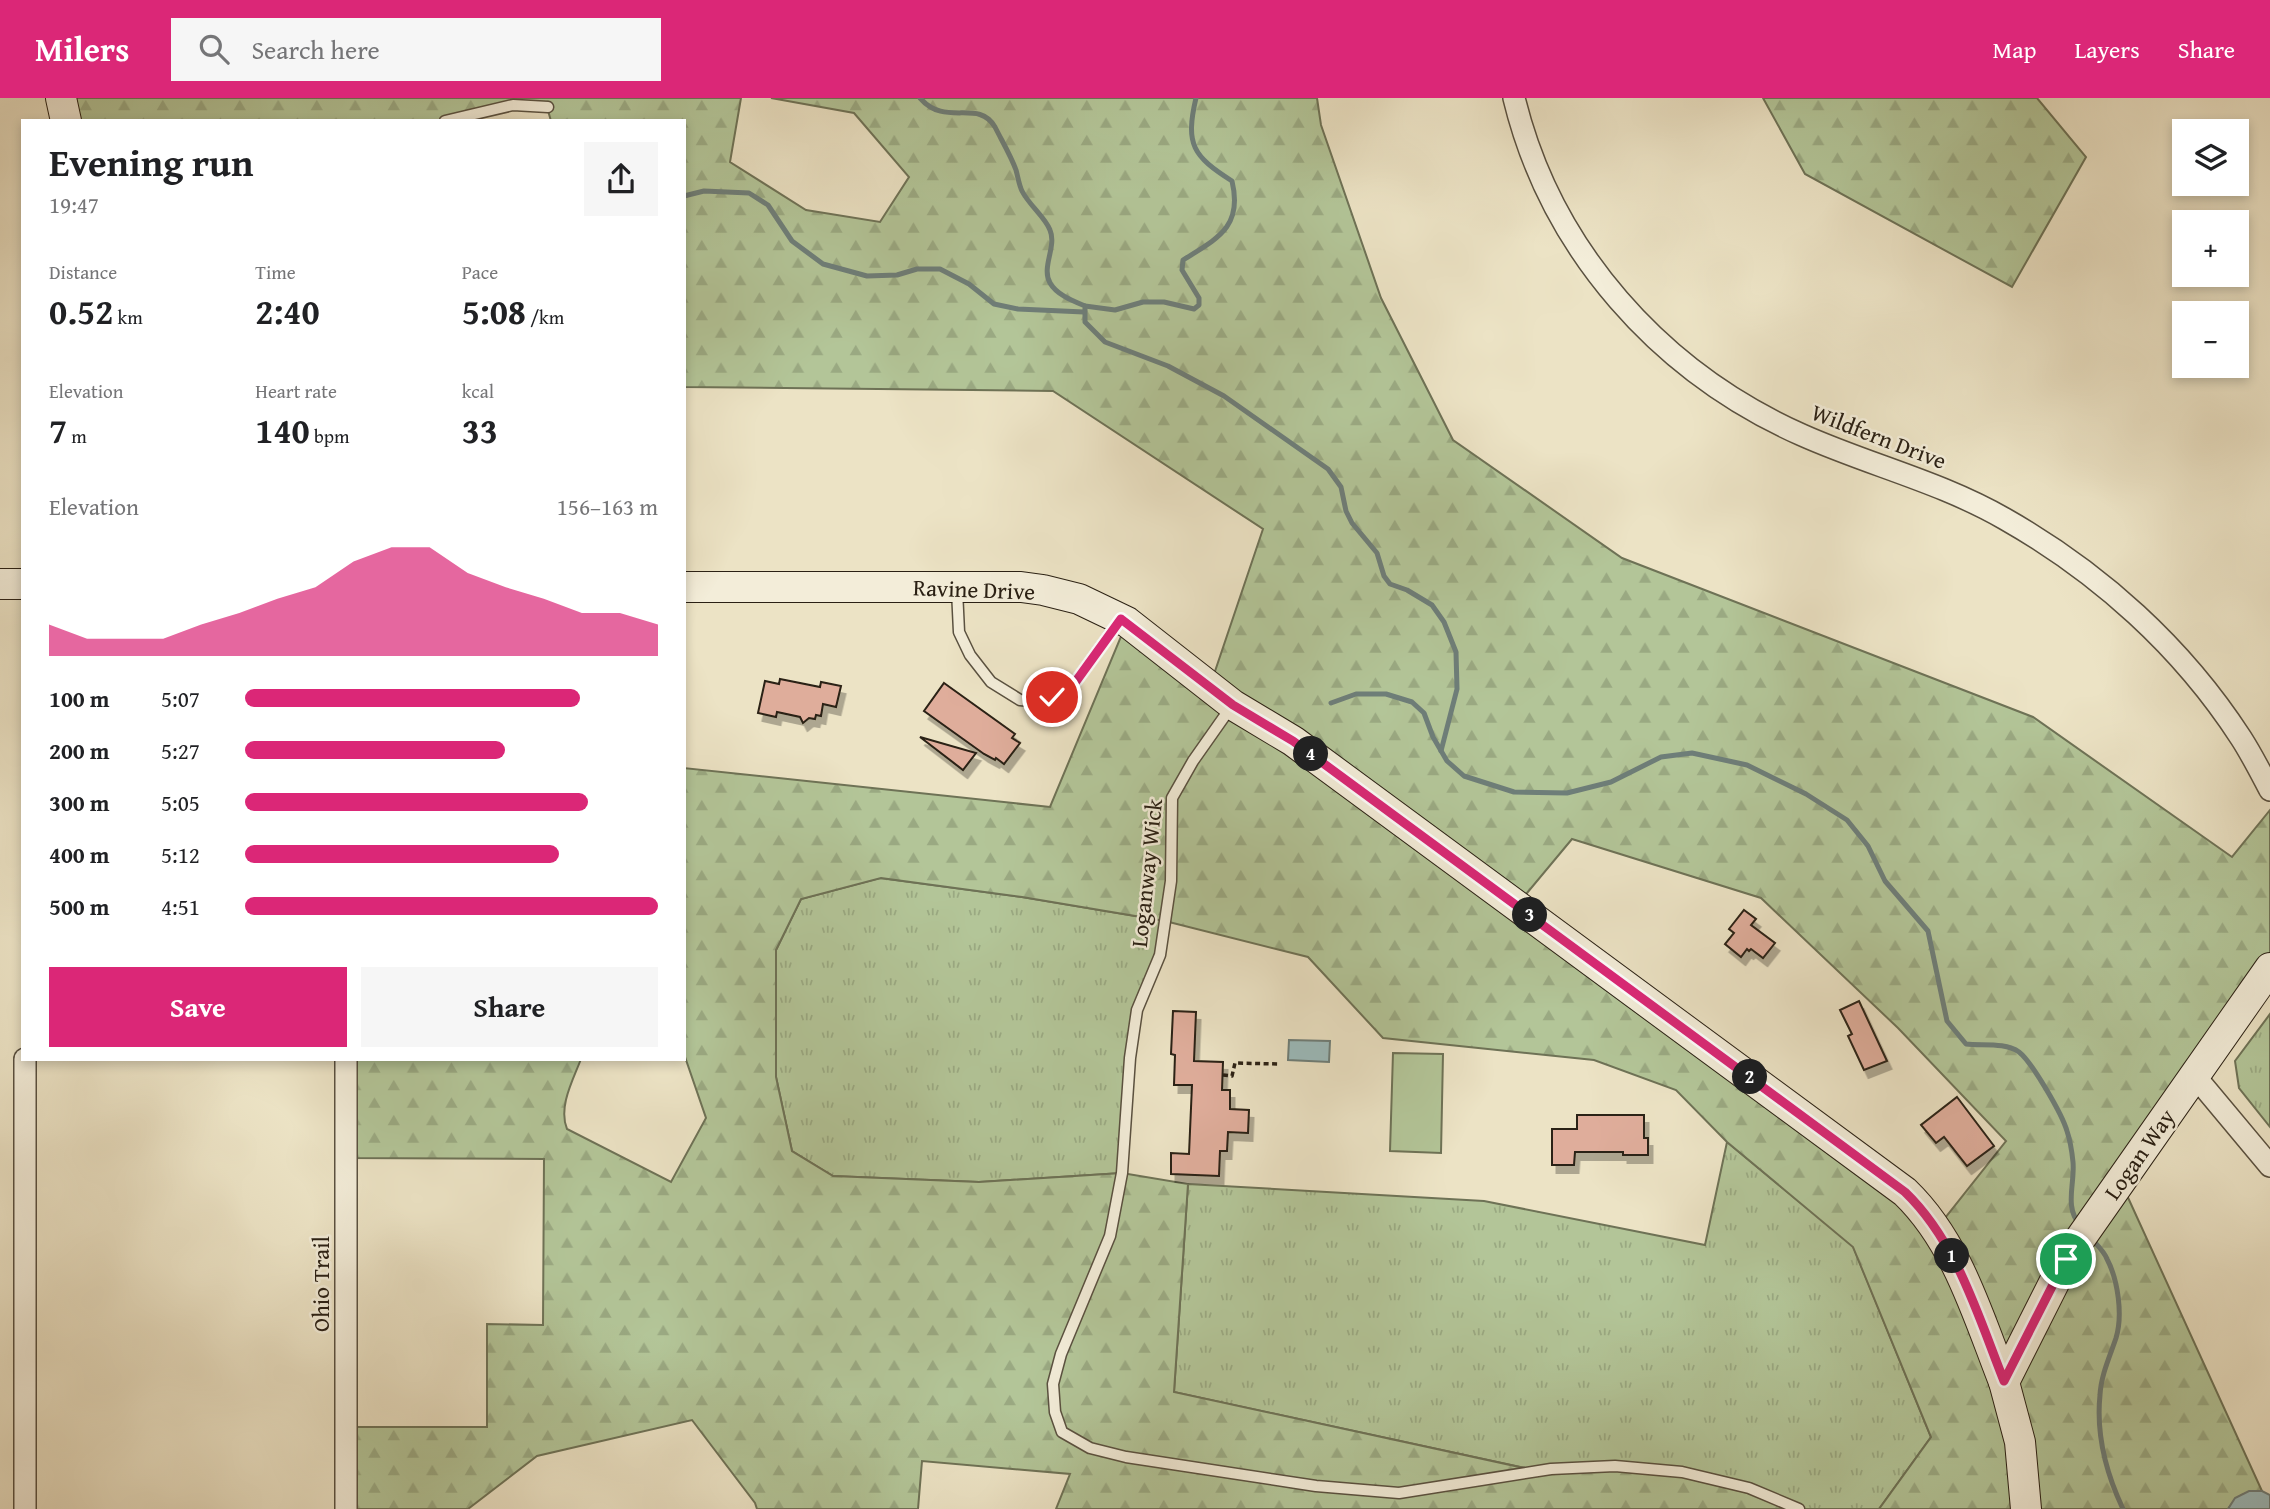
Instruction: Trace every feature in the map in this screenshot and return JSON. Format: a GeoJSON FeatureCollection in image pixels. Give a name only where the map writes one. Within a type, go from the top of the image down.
{"type":"FeatureCollection","features":[{"type":"Feature","properties":{"kind":"street"},"geometry":{"type":"LineString","coordinates":[[61,98],[66,119]]}},
{"type":"Feature","properties":{"kind":"street","name":"Wildfern Drive"},"geometry":{"type":"LineString","coordinates":[[1517,99],[1521,126],[1542,181],[1570,236],[1604,284],[1667,350],[1705,380],[1770,420],[1805,436],[1951,491],[2004,518],[2057,550],[2108,588],[2152,629],[2193,673],[2242,740],[2270,790]]}},
{"type":"Feature","properties":{"kind":"street"},"geometry":{"type":"LineString","coordinates":[[0,584],[21,584]]}},
{"type":"Feature","properties":{"kind":"street","name":"Ravine Drive"},"geometry":{"type":"LineString","coordinates":[[686,587],[1021,587],[1079,599],[1121,619],[1233,705],[1293,741],[1905,1192],[1917,1203],[1945,1242],[2004,1381]]}},
{"type":"Feature","properties":{"kind":"street","name":"Logan Way"},"geometry":{"type":"LineString","coordinates":[[2004,1381],[2066,1259],[2270,968]]}},
{"type":"Feature","properties":{"kind":"street"},"geometry":{"type":"LineString","coordinates":[[25,1061],[25,1509]]}},
{"type":"Feature","properties":{"kind":"street","name":"Ohio Trail"},"geometry":{"type":"LineString","coordinates":[[346,1061],[346,1509]]}},
{"type":"Feature","properties":{"kind":"street"},"geometry":{"type":"LineString","coordinates":[[2194,1075],[2270,1166]]}},
{"type":"Feature","properties":{"kind":"street"},"geometry":{"type":"LineString","coordinates":[[2004,1381],[2020,1442],[2026,1509]]}},
{"type":"Feature","properties":{"kind":"lane"},"geometry":{"type":"LineString","coordinates":[[454,119],[513,106],[548,107]]}},
{"type":"Feature","properties":{"kind":"lane"},"geometry":{"type":"LineString","coordinates":[[957,587],[959,632],[970,655],[991,682],[1020,700],[1042,702],[1074,684],[1121,619]]}},
{"type":"Feature","properties":{"kind":"lane","name":"Loganway Wick"},"geometry":{"type":"LineString","coordinates":[[1233,705],[1193,761],[1172,798],[1171,881],[1160,955],[1137,1010],[1130,1058],[1122,1173],[1110,1236],[1061,1354],[1053,1384],[1055,1412],[1062,1432],[1090,1448],[1126,1457],[1316,1486],[1399,1493],[1551,1469],[1615,1466],[1682,1472],[1749,1488],[1798,1509]]}},
{"type":"Feature","properties":{"kind":"path"},"geometry":{"type":"LineString","coordinates":[[1223,1075],[1232,1076],[1235,1063],[1278,1064]]}},
{"type":"Feature","properties":{"kind":"green space"},"geometry":{"type":"Polygon","coordinates":[[[61,98],[741,98],[730,162],[806,210],[880,222],[909,177],[854,113],[771,98],[1317,98],[1321,125],[1381,298],[1453,440],[1622,558],[2033,717],[2232,857],[2270,810],[2270,968],[2120,1180],[2262,1491],[2242,1495],[2228,1509],[1879,1509],[1931,1437],[1853,1247],[1727,1142],[1676,1090],[1594,1060],[1383,1038],[1308,957],[1165,921],[1022,897],[881,878],[801,899],[776,950],[776,1077],[792,1151],[833,1176],[979,1182],[1122,1173],[1188,1184],[1174,1392],[1538,1471],[1682,1472],[1799,1509],[1056,1509],[1070,1474],[922,1461],[918,1509],[757,1509],[692,1420],[537,1456],[468,1509],[346,1509],[346,1427],[487,1427],[487,1324],[543,1325],[544,1159],[346,1158],[346,1061],[580,1061],[565,1103],[567,1129],[671,1182],[706,1118],[686,1060],[686,768],[1050,807],[1127,622],[1210,686],[1263,529],[1053,391],[686,387],[686,119],[550,119],[547,107],[513,105],[454,119],[66,119],[61,98]],[[1572,839],[1517,905],[1937,1228],[2006,1141],[1898,1028],[1761,898],[1572,839]]]}},
{"type":"Feature","properties":{"kind":"green space"},"geometry":{"type":"Polygon","coordinates":[[[1763,98],[2037,98],[2086,157],[2012,287],[1805,174],[1763,98]]]}},
{"type":"Feature","properties":{"kind":"green space"},"geometry":{"type":"Polygon","coordinates":[[[880,878],[1022,897],[1165,921],[1137,1011],[1122,1173],[979,1182],[833,1176],[792,1151],[776,1077],[776,950],[801,899],[880,878]]]}},
{"type":"Feature","properties":{"kind":"green space"},"geometry":{"type":"Polygon","coordinates":[[[2270,1014],[2270,1127],[2239,1088],[2235,1061],[2270,1014]]]}},
{"type":"Feature","properties":{"kind":"green space"},"geometry":{"type":"Polygon","coordinates":[[[1393,1053],[1443,1054],[1441,1153],[1390,1151],[1393,1053]]]}},
{"type":"Feature","properties":{"kind":"green space"},"geometry":{"type":"Polygon","coordinates":[[[1727,1142],[1853,1246],[1931,1437],[1879,1509],[1799,1509],[1539,1471],[1174,1392],[1188,1184],[1484,1201],[1705,1245],[1727,1142]]]}},
{"type":"Feature","properties":{"kind":"water"},"geometry":{"type":"Polygon","coordinates":[[[1289,1040],[1330,1041],[1329,1062],[1288,1060],[1289,1040]]]}},
{"type":"Feature","properties":{"kind":"water"},"geometry":{"type":"Polygon","coordinates":[[[2249,1491],[2262,1491],[2270,1495],[2270,1509],[2228,1509],[2235,1498],[2249,1491]]]}},
{"type":"Feature","properties":{"kind":"building"},"geometry":{"type":"Polygon","coordinates":[[[780,679],[820,687],[821,682],[841,686],[836,707],[823,704],[821,716],[816,715],[815,719],[809,718],[803,723],[800,717],[777,712],[776,717],[758,713],[765,681],[779,684],[780,679]]]}},
{"type":"Feature","properties":{"kind":"building"},"geometry":{"type":"Polygon","coordinates":[[[944,683],[1015,734],[1012,738],[1020,743],[1004,764],[984,754],[924,711],[944,683]]]}},
{"type":"Feature","properties":{"kind":"building"},"geometry":{"type":"Polygon","coordinates":[[[920,737],[976,753],[963,770],[920,737]]]}},
{"type":"Feature","properties":{"kind":"building"},"geometry":{"type":"Polygon","coordinates":[[[1744,910],[1756,919],[1751,925],[1775,943],[1763,958],[1751,949],[1747,949],[1741,957],[1725,944],[1734,933],[1729,929],[1744,910]]]}},
{"type":"Feature","properties":{"kind":"building"},"geometry":{"type":"Polygon","coordinates":[[[1859,1001],[1887,1061],[1864,1070],[1848,1036],[1852,1034],[1840,1010],[1859,1001]]]}},
{"type":"Feature","properties":{"kind":"building"},"geometry":{"type":"Polygon","coordinates":[[[1173,1011],[1196,1012],[1194,1061],[1223,1062],[1222,1090],[1230,1090],[1230,1109],[1249,1110],[1248,1133],[1228,1132],[1227,1151],[1220,1151],[1219,1176],[1171,1174],[1171,1153],[1189,1154],[1192,1085],[1174,1085],[1175,1055],[1171,1054],[1173,1011]]]}},
{"type":"Feature","properties":{"kind":"building"},"geometry":{"type":"Polygon","coordinates":[[[1957,1097],[1994,1146],[1967,1166],[1944,1137],[1936,1143],[1921,1125],[1957,1097]]]}},
{"type":"Feature","properties":{"kind":"building"},"geometry":{"type":"Polygon","coordinates":[[[1577,1115],[1644,1115],[1644,1138],[1648,1138],[1648,1155],[1575,1152],[1574,1165],[1552,1165],[1552,1129],[1577,1129],[1577,1115]]]}},
{"type":"Feature","properties":{"kind":"waterway"},"geometry":{"type":"LineString","coordinates":[[920,98],[940,111],[980,114],[995,127],[1014,165],[1022,191],[1050,230],[1052,243],[1047,270],[1050,283],[1070,300],[1085,306],[1085,322],[1105,342],[1168,366],[1224,396],[1328,469],[1341,487],[1346,511],[1352,523],[1377,553],[1384,576],[1390,584],[1407,590],[1432,605],[1444,622],[1456,652],[1457,689],[1441,751]]}},
{"type":"Feature","properties":{"kind":"waterway"},"geometry":{"type":"LineString","coordinates":[[1085,306],[1115,310],[1143,302],[1164,302],[1194,309],[1199,305],[1199,298],[1182,270],[1183,260],[1225,230],[1234,210],[1234,197],[1232,181],[1208,164],[1195,148],[1191,127],[1196,98]]}},
{"type":"Feature","properties":{"kind":"waterway"},"geometry":{"type":"LineString","coordinates":[[686,196],[704,191],[749,193],[768,205],[792,241],[823,264],[867,276],[897,275],[917,269],[940,269],[969,284],[994,304],[1018,309],[1084,312]]}},
{"type":"Feature","properties":{"kind":"waterway"},"geometry":{"type":"LineString","coordinates":[[1331,703],[1356,694],[1386,694],[1412,702],[1424,713],[1433,737],[1447,761],[1464,776],[1514,792],[1567,793],[1611,782],[1661,757],[1692,753],[1747,765],[1806,794],[1847,820],[1868,846],[1885,881],[1928,931],[1947,1021],[1966,1044],[2000,1046],[2019,1052],[2046,1089],[2069,1138],[2073,1162],[2072,1211],[2080,1225]]}},
{"type":"Feature","properties":{"kind":"waterway"},"geometry":{"type":"LineString","coordinates":[[2091,1238],[2102,1250],[2111,1267],[2118,1298],[2118,1329],[2102,1380],[2099,1410],[2104,1453],[2123,1509]]}},
{"type":"Feature","properties":{"kind":"route"},"geometry":{"type":"LineString","coordinates":[[1052,697],[1074,684],[1121,619],[1233,705],[1293,741],[1905,1192],[1917,1203],[1945,1242],[2004,1381],[2066,1259]]}}]}
